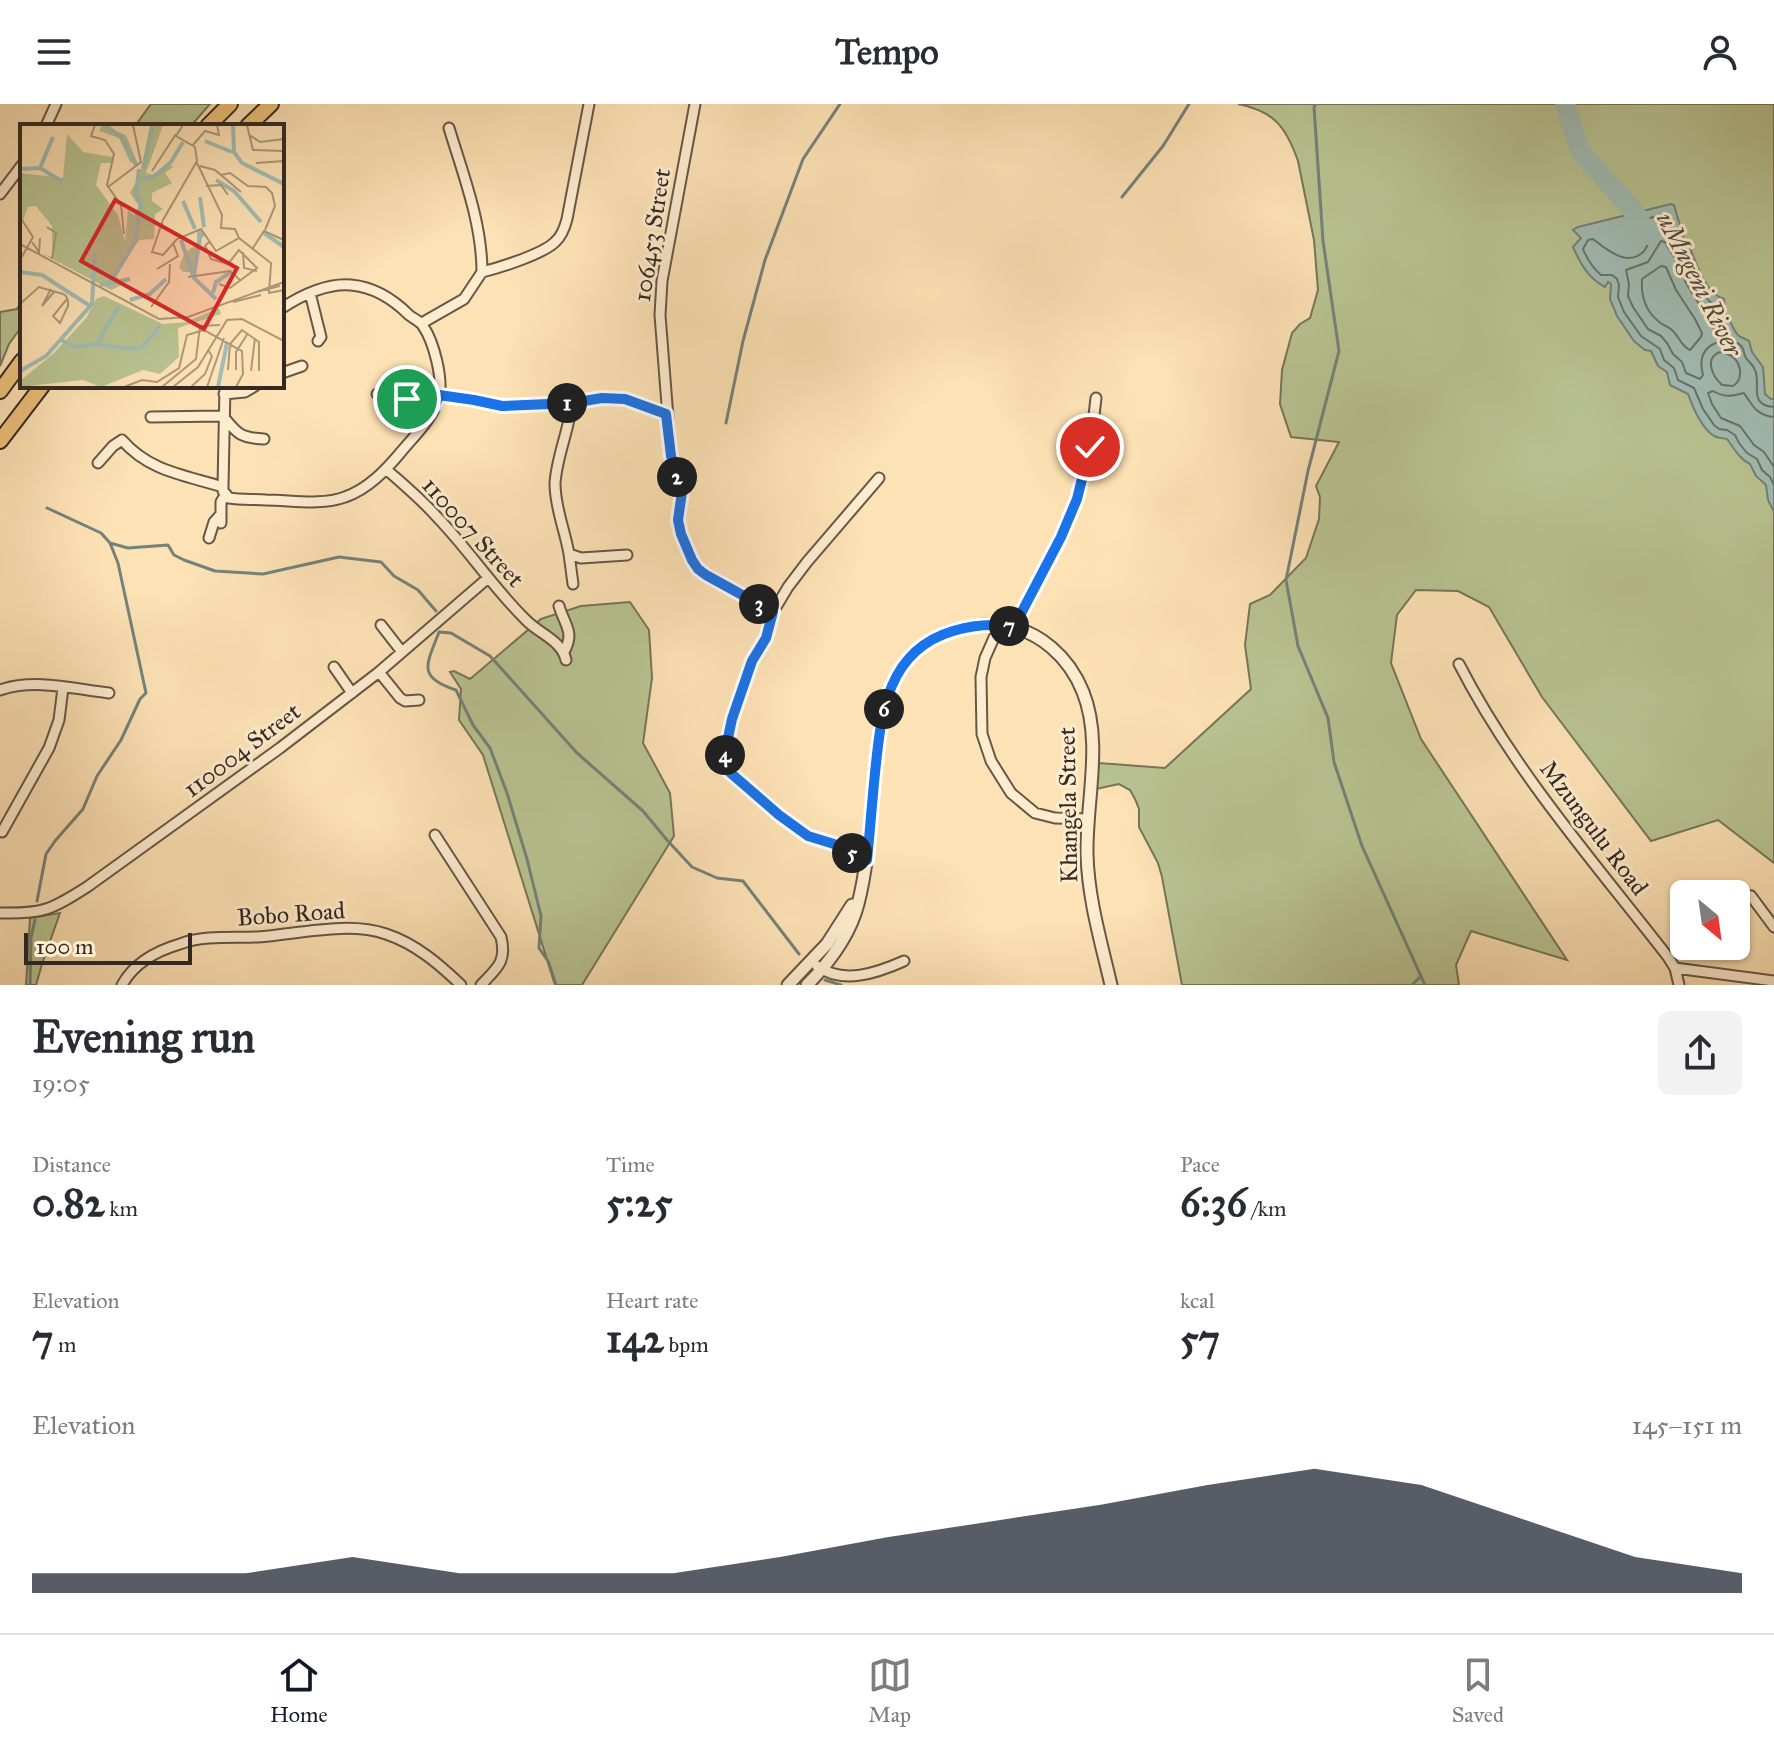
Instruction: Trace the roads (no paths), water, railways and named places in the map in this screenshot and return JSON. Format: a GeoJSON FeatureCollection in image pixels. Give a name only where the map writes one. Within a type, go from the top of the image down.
{"type":"FeatureCollection","features":[{"type":"Feature","properties":{"kind":"main road"},"geometry":{"type":"LineString","coordinates":[[210,124],[230,104]]}},
{"type":"Feature","properties":{"kind":"main road"},"geometry":{"type":"LineString","coordinates":[[250,124],[271,104]]}},
{"type":"Feature","properties":{"kind":"main road"},"geometry":{"type":"LineString","coordinates":[[0,391],[20,364]]}},
{"type":"Feature","properties":{"kind":"main road"},"geometry":{"type":"LineString","coordinates":[[0,441],[40,388]]}},
{"type":"Feature","properties":{"kind":"street"},"geometry":{"type":"LineString","coordinates":[[47,124],[56,104]]}},
{"type":"Feature","properties":{"kind":"street"},"geometry":{"type":"LineString","coordinates":[[482,272],[497,269],[552,245],[561,234],[567,219],[589,104]]}},
{"type":"Feature","properties":{"kind":"street","name":"106453 Street"},"geometry":{"type":"LineString","coordinates":[[695,104],[662,281],[660,315],[671,456],[682,492],[678,520],[681,534],[698,569],[773,612]]}},
{"type":"Feature","properties":{"kind":"street"},"geometry":{"type":"LineString","coordinates":[[422,323],[464,299],[482,272],[471,202],[449,128]]}},
{"type":"Feature","properties":{"kind":"street"},"geometry":{"type":"LineString","coordinates":[[0,194],[20,168]]}},
{"type":"Feature","properties":{"kind":"street"},"geometry":{"type":"LineString","coordinates":[[98,463],[122,440],[148,463],[224,490],[229,498],[238,500],[334,500],[357,491],[387,470],[423,428],[437,400],[436,355],[422,323],[387,296],[350,285],[310,293],[284,307]]}},
{"type":"Feature","properties":{"kind":"street"},"geometry":{"type":"LineString","coordinates":[[310,293],[321,337],[318,341]]}},
{"type":"Feature","properties":{"kind":"street"},"geometry":{"type":"LineString","coordinates":[[284,372],[302,366]]}},
{"type":"Feature","properties":{"kind":"street"},"geometry":{"type":"LineString","coordinates":[[209,538],[214,522],[221,519],[225,390],[245,392],[252,388]]}},
{"type":"Feature","properties":{"kind":"street"},"geometry":{"type":"LineString","coordinates":[[377,394],[386,393],[407,399],[474,400],[502,406],[625,399],[666,414]]}},
{"type":"Feature","properties":{"kind":"street"},"geometry":{"type":"LineString","coordinates":[[1014,627],[1061,537],[1077,499],[1090,447],[1096,398]]}},
{"type":"Feature","properties":{"kind":"street"},"geometry":{"type":"LineString","coordinates":[[572,403],[555,481],[573,584]]}},
{"type":"Feature","properties":{"kind":"street"},"geometry":{"type":"LineString","coordinates":[[151,417],[223,416]]}},
{"type":"Feature","properties":{"kind":"street"},"geometry":{"type":"LineString","coordinates":[[223,416],[242,436],[264,439]]}},
{"type":"Feature","properties":{"kind":"street","name":"110007 Street"},"geometry":{"type":"LineString","coordinates":[[387,470],[437,516],[529,623],[558,644],[565,656],[570,640],[559,606]]}},
{"type":"Feature","properties":{"kind":"street"},"geometry":{"type":"LineString","coordinates":[[867,860],[808,836],[779,815],[726,769],[725,752],[732,719],[752,661],[766,638],[773,612],[807,562],[879,478]]}},
{"type":"Feature","properties":{"kind":"street"},"geometry":{"type":"LineString","coordinates":[[569,554],[581,558],[627,555]]}},
{"type":"Feature","properties":{"kind":"street","name":"110004 Street"},"geometry":{"type":"LineString","coordinates":[[0,913],[30,914],[58,905],[146,846],[379,672],[488,578]]}},
{"type":"Feature","properties":{"kind":"street"},"geometry":{"type":"LineString","coordinates":[[1000,624],[985,658],[981,677],[982,734],[991,761],[1011,793],[1035,813],[1055,818],[1088,819]]}},
{"type":"Feature","properties":{"kind":"street","name":"Khangela Street"},"geometry":{"type":"LineString","coordinates":[[807,985],[822,970],[845,936],[857,907],[867,860],[879,732],[887,695],[895,677],[916,651],[932,639],[966,627],[1000,624],[1045,641],[1062,656],[1084,694],[1090,717],[1091,743],[1088,873],[1111,985]]}},
{"type":"Feature","properties":{"kind":"street"},"geometry":{"type":"LineString","coordinates":[[381,625],[402,652]]}},
{"type":"Feature","properties":{"kind":"street","name":"Mzungulu Road"},"geometry":{"type":"LineString","coordinates":[[1459,664],[1485,711],[1543,799],[1675,968]]}},
{"type":"Feature","properties":{"kind":"street"},"geometry":{"type":"LineString","coordinates":[[334,667],[352,693]]}},
{"type":"Feature","properties":{"kind":"street"},"geometry":{"type":"LineString","coordinates":[[379,672],[400,698],[405,701],[419,700]]}},
{"type":"Feature","properties":{"kind":"street"},"geometry":{"type":"LineString","coordinates":[[0,690],[14,685],[42,684],[109,693]]}},
{"type":"Feature","properties":{"kind":"street"},"geometry":{"type":"LineString","coordinates":[[2,832],[49,748],[59,720],[63,688]]}},
{"type":"Feature","properties":{"kind":"street"},"geometry":{"type":"LineString","coordinates":[[435,835],[501,937],[503,956],[500,964],[481,985]]}},
{"type":"Feature","properties":{"kind":"street","name":"Khangela Street"},"geometry":{"type":"LineString","coordinates":[[788,985],[837,931],[861,890]]}},
{"type":"Feature","properties":{"kind":"street"},"geometry":{"type":"LineString","coordinates":[[1750,896],[1774,927]]}},
{"type":"Feature","properties":{"kind":"street","name":"Bobo Road"},"geometry":{"type":"LineString","coordinates":[[122,985],[130,971],[144,960],[183,942],[344,929],[385,933],[417,948],[461,985]]}},
{"type":"Feature","properties":{"kind":"street"},"geometry":{"type":"LineString","coordinates":[[811,962],[835,976],[873,973],[904,961]]}},
{"type":"Feature","properties":{"kind":"street"},"geometry":{"type":"LineString","coordinates":[[1679,985],[1675,968],[1774,981]]}},
{"type":"Feature","properties":{"kind":"water"},"geometry":{"type":"Polygon","coordinates":[[[1674,205],[1684,239],[1691,243],[1690,248],[1702,278],[1717,296],[1724,299],[1725,313],[1737,334],[1749,341],[1752,352],[1763,367],[1765,394],[1774,399],[1774,512],[1766,485],[1727,439],[1714,436],[1705,428],[1688,394],[1670,385],[1667,372],[1658,366],[1651,351],[1634,341],[1610,299],[1611,284],[1608,282],[1605,287],[1589,275],[1573,247],[1581,238],[1573,230],[1578,227],[1674,205]]]}},
{"type":"Feature","properties":{"kind":"waterway"},"geometry":{"type":"LineString","coordinates":[[726,423],[743,341],[765,260],[803,159],[840,104]]}},
{"type":"Feature","properties":{"kind":"waterway"},"geometry":{"type":"LineString","coordinates":[[1122,197],[1163,146],[1189,104]]}},
{"type":"Feature","properties":{"kind":"waterway"},"geometry":{"type":"LineString","coordinates":[[1316,104],[1323,241],[1339,351],[1308,471],[1286,580],[1298,646],[1328,718],[1334,762],[1362,846],[1425,985]]}},
{"type":"Feature","properties":{"kind":"waterway","name":"uMngeni River"},"geometry":{"type":"LineString","coordinates":[[1565,104],[1580,151],[1635,213],[1648,235]]}},
{"type":"Feature","properties":{"kind":"waterway"},"geometry":{"type":"LineString","coordinates":[[37,901],[46,854],[83,809],[97,776],[146,693],[118,563],[110,543],[101,533],[47,508]]}},
{"type":"Feature","properties":{"kind":"waterway"},"geometry":{"type":"LineString","coordinates":[[110,543],[128,548],[168,545],[174,555],[215,571],[263,574],[339,557],[381,562],[394,576],[418,590],[436,611]]}},
{"type":"Feature","properties":{"kind":"waterway"},"geometry":{"type":"LineString","coordinates":[[556,985],[548,961],[539,948],[541,916],[507,793],[490,748],[473,725],[456,690],[435,680],[428,668],[439,632],[451,633],[490,656],[577,753],[643,811],[692,867],[717,878],[743,881],[799,954]]}},
{"type":"Feature","properties":{"kind":"waterway"},"geometry":{"type":"LineString","coordinates":[[30,985],[31,937],[35,920]]}},
{"type":"Feature","properties":{"kind":"waterway"},"geometry":{"type":"LineString","coordinates":[[1412,985],[1420,977]]}},
{"type":"Feature","properties":{"kind":"waterway"},"geometry":{"type":"LineString","coordinates":[[825,980],[841,985]]}}]}
